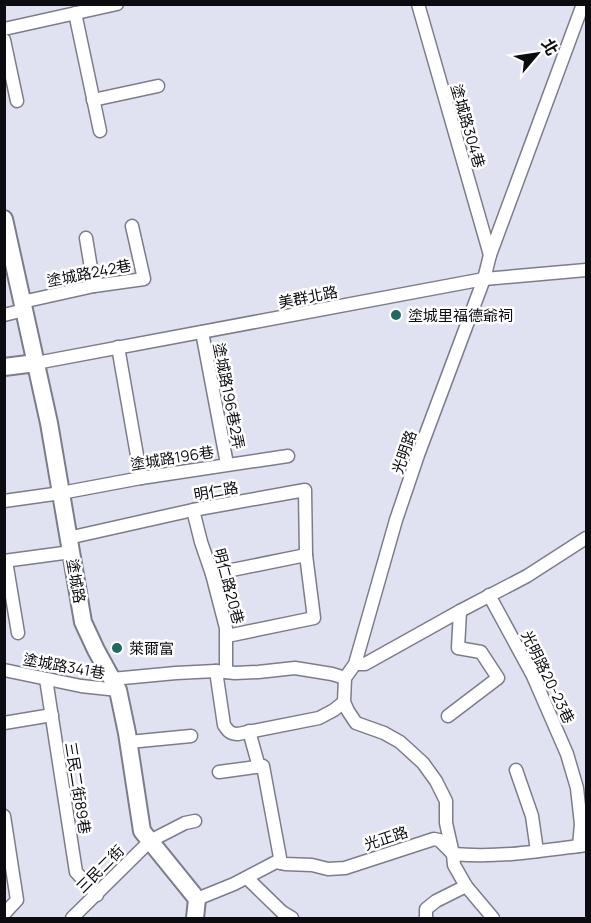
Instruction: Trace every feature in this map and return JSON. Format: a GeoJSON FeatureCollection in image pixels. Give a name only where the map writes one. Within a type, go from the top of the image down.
{"type":"FeatureCollection","features":[{"type":"Feature","properties":{"kind":"street"},"geometry":{"type":"LineString","coordinates":[[4,29],[117,4]]}},
{"type":"Feature","properties":{"kind":"street","name":"塗城路304巷"},"geometry":{"type":"LineString","coordinates":[[418,4],[490,255]]}},
{"type":"Feature","properties":{"kind":"street","name":"光明路"},"geometry":{"type":"LineString","coordinates":[[355,664],[396,520],[414,466],[583,4]]}},
{"type":"Feature","properties":{"kind":"street"},"geometry":{"type":"LineString","coordinates":[[75,14],[100,131]]}},
{"type":"Feature","properties":{"kind":"street"},"geometry":{"type":"LineString","coordinates":[[4,40],[16,101]]}},
{"type":"Feature","properties":{"kind":"street"},"geometry":{"type":"LineString","coordinates":[[93,100],[158,86]]}},
{"type":"Feature","properties":{"kind":"street","name":"塗城路"},"geometry":{"type":"LineString","coordinates":[[4,219],[36,363],[83,622],[115,685],[129,742],[142,831],[197,899]]}},
{"type":"Feature","properties":{"kind":"street","name":"塗城路242巷"},"geometry":{"type":"LineString","coordinates":[[4,315],[23,306],[94,286],[144,279],[132,226]]}},
{"type":"Feature","properties":{"kind":"street"},"geometry":{"type":"LineString","coordinates":[[86,238],[94,286]]}},
{"type":"Feature","properties":{"kind":"street","name":"美群北路"},"geometry":{"type":"LineString","coordinates":[[36,363],[484,279],[586,270]]}},
{"type":"Feature","properties":{"kind":"street","name":"塗城路196巷2弄"},"geometry":{"type":"LineString","coordinates":[[202,332],[227,464]]}},
{"type":"Feature","properties":{"kind":"street"},"geometry":{"type":"LineString","coordinates":[[118,347],[141,478]]}},
{"type":"Feature","properties":{"kind":"street"},"geometry":{"type":"LineString","coordinates":[[4,367],[36,363]]}},
{"type":"Feature","properties":{"kind":"street","name":"塗城路196巷"},"geometry":{"type":"LineString","coordinates":[[4,501],[288,456]]}},
{"type":"Feature","properties":{"kind":"street","name":"明仁路"},"geometry":{"type":"LineString","coordinates":[[5,561],[193,510],[305,490],[306,555]]}},
{"type":"Feature","properties":{"kind":"street","name":"明仁路20巷"},"geometry":{"type":"LineString","coordinates":[[193,510],[227,636],[221,671],[225,725],[232,734],[238,735],[249,731]]}},
{"type":"Feature","properties":{"kind":"street"},"geometry":{"type":"LineString","coordinates":[[493,918],[466,886],[454,865],[446,823],[446,801],[436,780],[423,763],[400,742],[384,733],[356,723],[344,702],[345,678],[355,664],[364,664],[527,576],[586,538]]}},
{"type":"Feature","properties":{"kind":"street"},"geometry":{"type":"LineString","coordinates":[[212,574],[306,555],[314,618],[227,636]]}},
{"type":"Feature","properties":{"kind":"street"},"geometry":{"type":"LineString","coordinates":[[5,561],[18,633]]}},
{"type":"Feature","properties":{"kind":"street","name":"光明路20-23巷"},"geometry":{"type":"LineString","coordinates":[[489,595],[533,676],[567,754],[577,788],[583,845]]}},
{"type":"Feature","properties":{"kind":"street"},"geometry":{"type":"LineString","coordinates":[[448,716],[498,678],[481,652],[458,648],[460,611]]}},
{"type":"Feature","properties":{"kind":"street"},"geometry":{"type":"LineString","coordinates":[[115,685],[176,673],[221,671],[235,673],[295,668],[345,678]]}},
{"type":"Feature","properties":{"kind":"street","name":"塗城路341巷"},"geometry":{"type":"LineString","coordinates":[[4,670],[81,686],[115,685]]}},
{"type":"Feature","properties":{"kind":"street","name":"三民二街89巷"},"geometry":{"type":"LineString","coordinates":[[46,679],[76,872],[97,895]]}},
{"type":"Feature","properties":{"kind":"street"},"geometry":{"type":"LineString","coordinates":[[259,767],[249,731],[319,718],[344,702]]}},
{"type":"Feature","properties":{"kind":"street"},"geometry":{"type":"LineString","coordinates":[[4,723],[52,715]]}},
{"type":"Feature","properties":{"kind":"street"},"geometry":{"type":"LineString","coordinates":[[129,742],[191,736]]}},
{"type":"Feature","properties":{"kind":"street"},"geometry":{"type":"LineString","coordinates":[[219,772],[263,766],[281,863]]}},
{"type":"Feature","properties":{"kind":"street"},"geometry":{"type":"LineString","coordinates":[[516,770],[532,816],[537,851]]}},
{"type":"Feature","properties":{"kind":"street"},"geometry":{"type":"LineString","coordinates":[[4,816],[17,900],[4,914]]}},
{"type":"Feature","properties":{"kind":"street","name":"三民二街"},"geometry":{"type":"LineString","coordinates":[[72,918],[150,842],[189,819]]}},
{"type":"Feature","properties":{"kind":"street","name":"光正路"},"geometry":{"type":"LineString","coordinates":[[197,899],[247,878],[273,864],[312,865],[328,869],[345,868],[434,839],[439,840],[453,854],[481,856],[517,855],[583,845]]}},
{"type":"Feature","properties":{"kind":"street"},"geometry":{"type":"LineString","coordinates":[[247,878],[282,912],[292,918]]}},
{"type":"Feature","properties":{"kind":"street"},"geometry":{"type":"LineString","coordinates":[[426,918],[426,909],[436,901],[466,886]]}},
{"type":"Feature","properties":{"kind":"street"},"geometry":{"type":"LineString","coordinates":[[195,918],[197,899]]}},
{"type":"Feature","properties":{"kind":"place","name":"塗城里福德爺祠"},"geometry":{"type":"Point","coordinates":[396,315]}},
{"type":"Feature","properties":{"kind":"place","name":"萊爾富"},"geometry":{"type":"Point","coordinates":[117,648]}}]}
